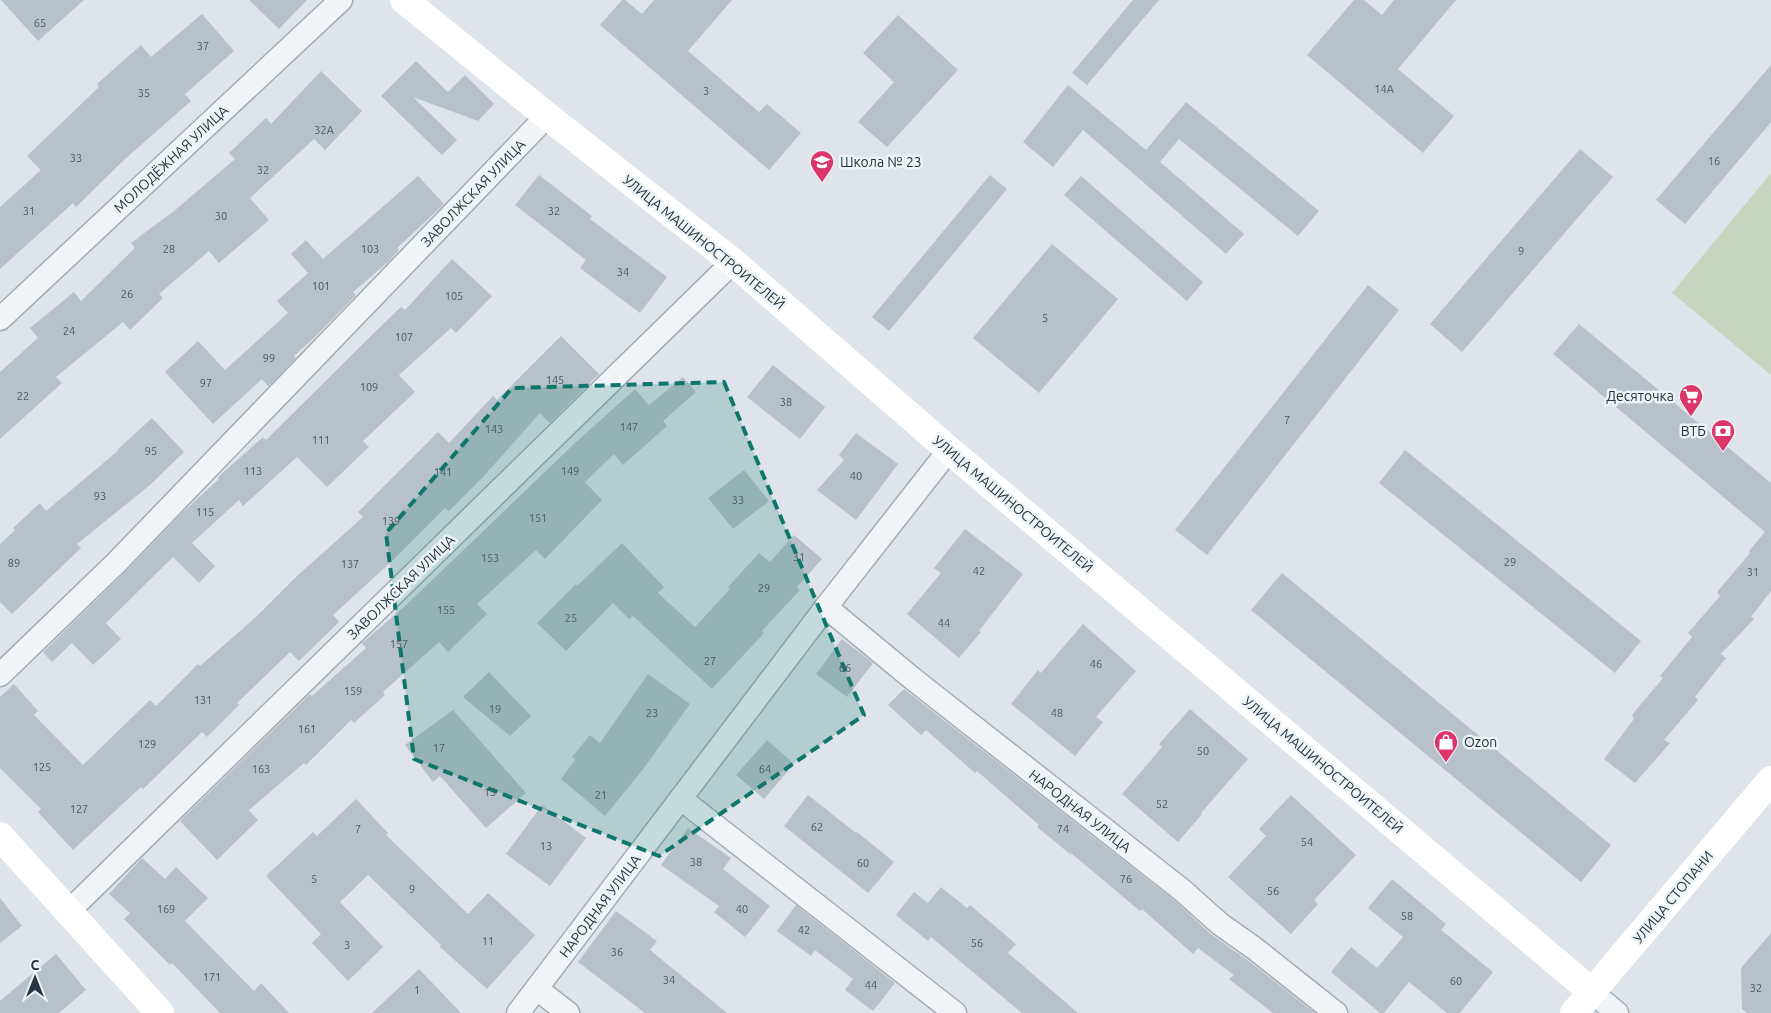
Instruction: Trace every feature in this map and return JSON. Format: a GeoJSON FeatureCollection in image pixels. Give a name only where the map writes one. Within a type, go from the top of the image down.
{"type":"FeatureCollection","features":[{"type":"Feature","properties":{"kind":"street","name":"МОЛОДЁЖНАЯ УЛИЦА"},"geometry":{"type":"LineString","coordinates":[[0,319],[342,0]]}},
{"type":"Feature","properties":{"kind":"street","name":"УЛИЦА МАШИНОСТРОИТЕЛЕЙ"},"geometry":{"type":"LineString","coordinates":[[404,0],[547,116],[733,262],[949,450],[1618,1013]]}},
{"type":"Feature","properties":{"kind":"street","name":"ЗАВОЛЖСКАЯ УЛИЦА"},"geometry":{"type":"LineString","coordinates":[[0,675],[123,556],[547,116]]}},
{"type":"Feature","properties":{"kind":"street","name":"ЗАВОЛЖСКАЯ УЛИЦА"},"geometry":{"type":"LineString","coordinates":[[68,911],[733,262]]}},
{"type":"Feature","properties":{"kind":"street","name":"НАРОДНАЯ УЛИЦА"},"geometry":{"type":"LineString","coordinates":[[518,1013],[826,607],[949,450]]}},
{"type":"Feature","properties":{"kind":"street","name":"НАРОДНАЯ УЛИЦА"},"geometry":{"type":"LineString","coordinates":[[826,607],[912,679],[1182,890],[1220,924],[1261,953],[1336,1013]]}},
{"type":"Feature","properties":{"kind":"street","name":"УЛИЦА СТОПАНИ"},"geometry":{"type":"LineString","coordinates":[[1574,1013],[1771,780]]}},
{"type":"Feature","properties":{"kind":"street"},"geometry":{"type":"LineString","coordinates":[[681,799],[955,1013]]}},
{"type":"Feature","properties":{"kind":"street"},"geometry":{"type":"LineString","coordinates":[[0,836],[157,1012]]}},
{"type":"Feature","properties":{"kind":"street"},"geometry":{"type":"LineString","coordinates":[[538,989],[568,1013]]}},
{"type":"Feature","properties":{"kind":"highlighted area"},"geometry":{"type":"Polygon","coordinates":[[[724,382],[864,715],[659,856],[414,759],[386,533],[512,388],[724,382]]]}},
{"type":"Feature","properties":{"kind":"green space"},"geometry":{"type":"Polygon","coordinates":[[[1771,173],[1771,375],[1672,293],[1771,173]]]}},
{"type":"Feature","properties":{"kind":"building"},"geometry":{"type":"Polygon","coordinates":[[[1,0],[84,0],[38,41],[1,0]]]}},
{"type":"Feature","properties":{"kind":"building"},"geometry":{"type":"Polygon","coordinates":[[[249,0],[307,0],[279,29],[249,0]]]}},
{"type":"Feature","properties":{"kind":"building"},"geometry":{"type":"Polygon","coordinates":[[[622,0],[625,0],[642,14],[654,0],[732,0],[688,51],[759,112],[767,104],[801,133],[769,170],[600,25],[622,0]]]}},
{"type":"Feature","properties":{"kind":"building"},"geometry":{"type":"Polygon","coordinates":[[[1133,0],[1159,0],[1087,85],[1072,73],[1133,0]]]}},
{"type":"Feature","properties":{"kind":"building"},"geometry":{"type":"Polygon","coordinates":[[[1354,0],[1364,0],[1382,15],[1394,0],[1456,0],[1398,69],[1454,116],[1423,153],[1307,55],[1354,0]]]}},
{"type":"Feature","properties":{"kind":"building"},"geometry":{"type":"Polygon","coordinates":[[[202,14],[234,51],[185,94],[191,101],[125,159],[76,207],[73,203],[0,269],[0,207],[41,170],[27,156],[99,87],[97,84],[141,45],[151,57],[202,14]]]}},
{"type":"Feature","properties":{"kind":"building"},"geometry":{"type":"Polygon","coordinates":[[[898,15],[958,70],[887,147],[858,122],[894,82],[863,53],[898,15]]]}},
{"type":"Feature","properties":{"kind":"building"},"geometry":{"type":"Polygon","coordinates":[[[416,61],[448,92],[465,75],[494,104],[478,121],[413,97],[457,140],[442,155],[381,96],[416,61]]]}},
{"type":"Feature","properties":{"kind":"building"},"geometry":{"type":"Polygon","coordinates":[[[1771,65],[1771,122],[1685,224],[1656,200],[1771,65]]]}},
{"type":"Feature","properties":{"kind":"building"},"geometry":{"type":"Polygon","coordinates":[[[321,71],[362,111],[325,150],[314,139],[250,198],[269,220],[219,263],[209,251],[159,294],[163,298],[130,330],[123,322],[56,377],[62,383],[0,439],[0,372],[38,338],[30,328],[74,292],[81,301],[135,248],[131,243],[174,211],[235,159],[229,153],[266,118],[271,124],[321,71]]]}},
{"type":"Feature","properties":{"kind":"building"},"geometry":{"type":"Polygon","coordinates":[[[1068,85],[1146,150],[1186,102],[1319,211],[1298,236],[1179,139],[1160,162],[1244,234],[1226,254],[1083,130],[1053,167],[1023,142],[1068,85]]]}},
{"type":"Feature","properties":{"kind":"building"},"geometry":{"type":"Polygon","coordinates":[[[1580,149],[1613,177],[1462,352],[1430,324],[1580,149]]]}},
{"type":"Feature","properties":{"kind":"building"},"geometry":{"type":"Polygon","coordinates":[[[539,175],[592,216],[590,219],[667,277],[640,313],[580,268],[586,260],[515,205],[539,175]]]}},
{"type":"Feature","properties":{"kind":"building"},"geometry":{"type":"Polygon","coordinates":[[[990,175],[1007,189],[889,331],[872,317],[990,175]]]}},
{"type":"Feature","properties":{"kind":"building"},"geometry":{"type":"Polygon","coordinates":[[[418,176],[444,204],[397,248],[399,250],[388,262],[353,292],[356,295],[294,356],[296,358],[271,384],[268,386],[262,379],[213,424],[165,372],[198,341],[225,370],[288,313],[277,301],[308,273],[291,254],[306,240],[323,259],[418,176]]]}},
{"type":"Feature","properties":{"kind":"building"},"geometry":{"type":"Polygon","coordinates":[[[1081,176],[1203,282],[1187,301],[1064,195],[1081,176]]]}},
{"type":"Feature","properties":{"kind":"building"},"geometry":{"type":"Polygon","coordinates":[[[1052,244],[1118,299],[1039,393],[973,338],[1052,244]]]}},
{"type":"Feature","properties":{"kind":"building"},"geometry":{"type":"Polygon","coordinates":[[[452,259],[492,296],[456,333],[451,328],[399,375],[415,392],[363,441],[369,447],[327,487],[297,457],[243,506],[239,500],[192,543],[215,566],[199,583],[173,557],[106,623],[121,639],[93,665],[72,643],[52,662],[43,652],[184,511],[219,479],[218,477],[263,437],[266,440],[401,307],[405,310],[452,259]]]}},
{"type":"Feature","properties":{"kind":"building"},"geometry":{"type":"Polygon","coordinates":[[[1368,285],[1399,310],[1207,555],[1175,530],[1368,285]]]}},
{"type":"Feature","properties":{"kind":"building"},"geometry":{"type":"Polygon","coordinates":[[[1579,324],[1771,483],[1771,591],[1751,617],[1754,619],[1721,654],[1726,658],[1695,697],[1698,700],[1664,740],[1670,743],[1635,783],[1604,759],[1634,719],[1632,715],[1663,678],[1660,676],[1692,637],[1688,633],[1720,596],[1717,592],[1765,532],[1553,354],[1579,324]]]}},
{"type":"Feature","properties":{"kind":"building"},"geometry":{"type":"Polygon","coordinates":[[[561,336],[599,374],[550,423],[540,413],[483,477],[449,511],[445,508],[390,563],[333,615],[339,622],[299,661],[290,652],[237,703],[239,705],[207,737],[202,732],[143,789],[141,787],[73,850],[38,812],[41,809],[0,768],[0,697],[14,684],[38,711],[34,715],[83,765],[150,700],[156,706],[198,664],[200,666],[256,617],[296,577],[363,517],[358,512],[438,432],[449,443],[493,396],[497,400],[561,336]]]}},
{"type":"Feature","properties":{"kind":"building"},"geometry":{"type":"Polygon","coordinates":[[[773,365],[825,407],[800,439],[747,397],[773,365]]]}},
{"type":"Feature","properties":{"kind":"building"},"geometry":{"type":"Polygon","coordinates":[[[683,377],[696,392],[663,421],[667,426],[623,465],[614,454],[585,482],[602,500],[545,559],[536,550],[477,604],[487,614],[448,652],[439,642],[383,692],[385,695],[354,723],[351,720],[306,765],[304,763],[249,810],[258,820],[217,860],[180,821],[310,694],[312,696],[366,648],[362,643],[404,607],[574,444],[635,389],[649,405],[683,377]]]}},
{"type":"Feature","properties":{"kind":"building"},"geometry":{"type":"Polygon","coordinates":[[[152,418],[184,452],[150,485],[77,544],[81,548],[12,614],[0,602],[0,544],[15,530],[13,528],[40,503],[46,511],[118,451],[152,418]]]}},
{"type":"Feature","properties":{"kind":"building"},"geometry":{"type":"Polygon","coordinates":[[[856,433],[898,464],[856,520],[817,490],[844,460],[839,455],[856,433]]]}},
{"type":"Feature","properties":{"kind":"building"},"geometry":{"type":"Polygon","coordinates":[[[1405,450],[1641,641],[1615,673],[1379,483],[1405,450]]]}},
{"type":"Feature","properties":{"kind":"building"},"geometry":{"type":"Polygon","coordinates":[[[744,470],[769,501],[733,529],[708,498],[744,470]]]}},
{"type":"Feature","properties":{"kind":"building"},"geometry":{"type":"Polygon","coordinates":[[[965,529],[1023,574],[979,631],[981,632],[959,658],[907,614],[941,573],[934,568],[965,529]]]}},
{"type":"Feature","properties":{"kind":"building"},"geometry":{"type":"Polygon","coordinates":[[[794,535],[822,559],[797,587],[800,590],[762,631],[764,633],[712,689],[633,616],[629,619],[613,603],[566,651],[537,623],[576,584],[577,586],[622,543],[664,587],[658,593],[695,627],[730,589],[728,587],[759,553],[770,562],[794,535]]]}},
{"type":"Feature","properties":{"kind":"building"},"geometry":{"type":"Polygon","coordinates":[[[1282,573],[1611,845],[1581,882],[1251,610],[1282,573]]]}},
{"type":"Feature","properties":{"kind":"building"},"geometry":{"type":"Polygon","coordinates":[[[1083,624],[1136,671],[1096,717],[1103,722],[1075,756],[1011,704],[1038,670],[1041,673],[1083,624]]]}},
{"type":"Feature","properties":{"kind":"building"},"geometry":{"type":"Polygon","coordinates":[[[842,639],[873,663],[847,697],[816,674],[842,639]]]}},
{"type":"Feature","properties":{"kind":"building"},"geometry":{"type":"Polygon","coordinates":[[[489,672],[531,716],[510,736],[463,697],[489,672]]]}},
{"type":"Feature","properties":{"kind":"building"},"geometry":{"type":"Polygon","coordinates":[[[648,674],[690,704],[644,768],[605,816],[561,779],[575,760],[572,757],[590,735],[600,743],[648,674]]]}},
{"type":"Feature","properties":{"kind":"building"},"geometry":{"type":"Polygon","coordinates":[[[904,689],[1174,900],[1212,935],[1315,1013],[1273,1013],[1229,979],[1234,975],[1198,948],[1193,954],[1142,909],[1140,911],[1037,827],[1039,825],[977,771],[975,773],[926,730],[921,735],[888,705],[904,689]]]}},
{"type":"Feature","properties":{"kind":"building"},"geometry":{"type":"Polygon","coordinates":[[[1190,709],[1248,759],[1178,842],[1122,794],[1162,747],[1159,744],[1190,709]]]}},
{"type":"Feature","properties":{"kind":"building"},"geometry":{"type":"Polygon","coordinates":[[[453,710],[526,793],[486,828],[440,776],[433,782],[405,745],[453,710]]]}},
{"type":"Feature","properties":{"kind":"building"},"geometry":{"type":"Polygon","coordinates":[[[767,740],[794,764],[764,799],[736,775],[767,740]]]}},
{"type":"Feature","properties":{"kind":"building"},"geometry":{"type":"Polygon","coordinates":[[[808,795],[894,862],[868,893],[784,826],[808,795]]]}},
{"type":"Feature","properties":{"kind":"building"},"geometry":{"type":"Polygon","coordinates":[[[1291,795],[1356,855],[1314,900],[1318,904],[1291,934],[1228,877],[1266,836],[1259,829],[1291,795]]]}},
{"type":"Feature","properties":{"kind":"building"},"geometry":{"type":"Polygon","coordinates":[[[356,799],[388,833],[386,835],[468,914],[488,893],[535,935],[487,989],[440,947],[441,945],[368,875],[340,902],[383,947],[348,981],[312,943],[321,934],[266,876],[313,832],[317,836],[356,799]]]}},
{"type":"Feature","properties":{"kind":"building"},"geometry":{"type":"Polygon","coordinates":[[[542,805],[586,838],[550,886],[506,854],[542,805]]]}},
{"type":"Feature","properties":{"kind":"building"},"geometry":{"type":"Polygon","coordinates":[[[688,828],[731,858],[723,869],[770,906],[745,937],[714,912],[719,906],[661,865],[688,828]]]}},
{"type":"Feature","properties":{"kind":"building"},"geometry":{"type":"Polygon","coordinates":[[[142,858],[165,879],[176,867],[208,898],[185,921],[254,991],[261,983],[289,1013],[220,1013],[172,963],[170,965],[124,919],[130,913],[109,894],[142,858]]]}},
{"type":"Feature","properties":{"kind":"building"},"geometry":{"type":"Polygon","coordinates":[[[1392,879],[1446,924],[1441,930],[1493,972],[1460,1013],[1447,1013],[1409,982],[1384,1013],[1380,1013],[1331,972],[1351,947],[1377,968],[1403,937],[1368,908],[1392,879]]]}},
{"type":"Feature","properties":{"kind":"building"},"geometry":{"type":"Polygon","coordinates":[[[941,887],[967,908],[970,905],[1016,944],[1008,953],[1078,1013],[1022,1013],[931,937],[928,941],[896,915],[914,892],[928,903],[941,887]]]}},
{"type":"Feature","properties":{"kind":"building"},"geometry":{"type":"Polygon","coordinates":[[[0,898],[22,926],[0,943],[0,898]]]}},
{"type":"Feature","properties":{"kind":"building"},"geometry":{"type":"Polygon","coordinates":[[[796,905],[895,983],[873,1011],[845,990],[853,979],[815,950],[811,956],[777,931],[796,905]]]}},
{"type":"Feature","properties":{"kind":"building"},"geometry":{"type":"Polygon","coordinates":[[[616,911],[657,941],[650,950],[727,1013],[645,1013],[578,962],[616,911]]]}},
{"type":"Feature","properties":{"kind":"building"},"geometry":{"type":"Polygon","coordinates":[[[1771,933],[1771,1013],[1747,1013],[1742,1009],[1741,968],[1771,933]]]}},
{"type":"Feature","properties":{"kind":"building"},"geometry":{"type":"Polygon","coordinates":[[[56,954],[86,990],[59,1013],[0,1013],[0,1001],[56,954]]]}},
{"type":"Feature","properties":{"kind":"building"},"geometry":{"type":"Polygon","coordinates":[[[419,969],[461,1013],[372,1013],[419,969]]]}},
{"type":"Feature","properties":{"kind":"place","name":"Школа № 23"},"geometry":{"type":"Point","coordinates":[822,183]}},
{"type":"Feature","properties":{"kind":"place","name":"Десяточка"},"geometry":{"type":"Point","coordinates":[1691,417]}},
{"type":"Feature","properties":{"kind":"place","name":"ВТБ"},"geometry":{"type":"Point","coordinates":[1723,452]}},
{"type":"Feature","properties":{"kind":"place","name":"Ozon"},"geometry":{"type":"Point","coordinates":[1446,763]}}]}
